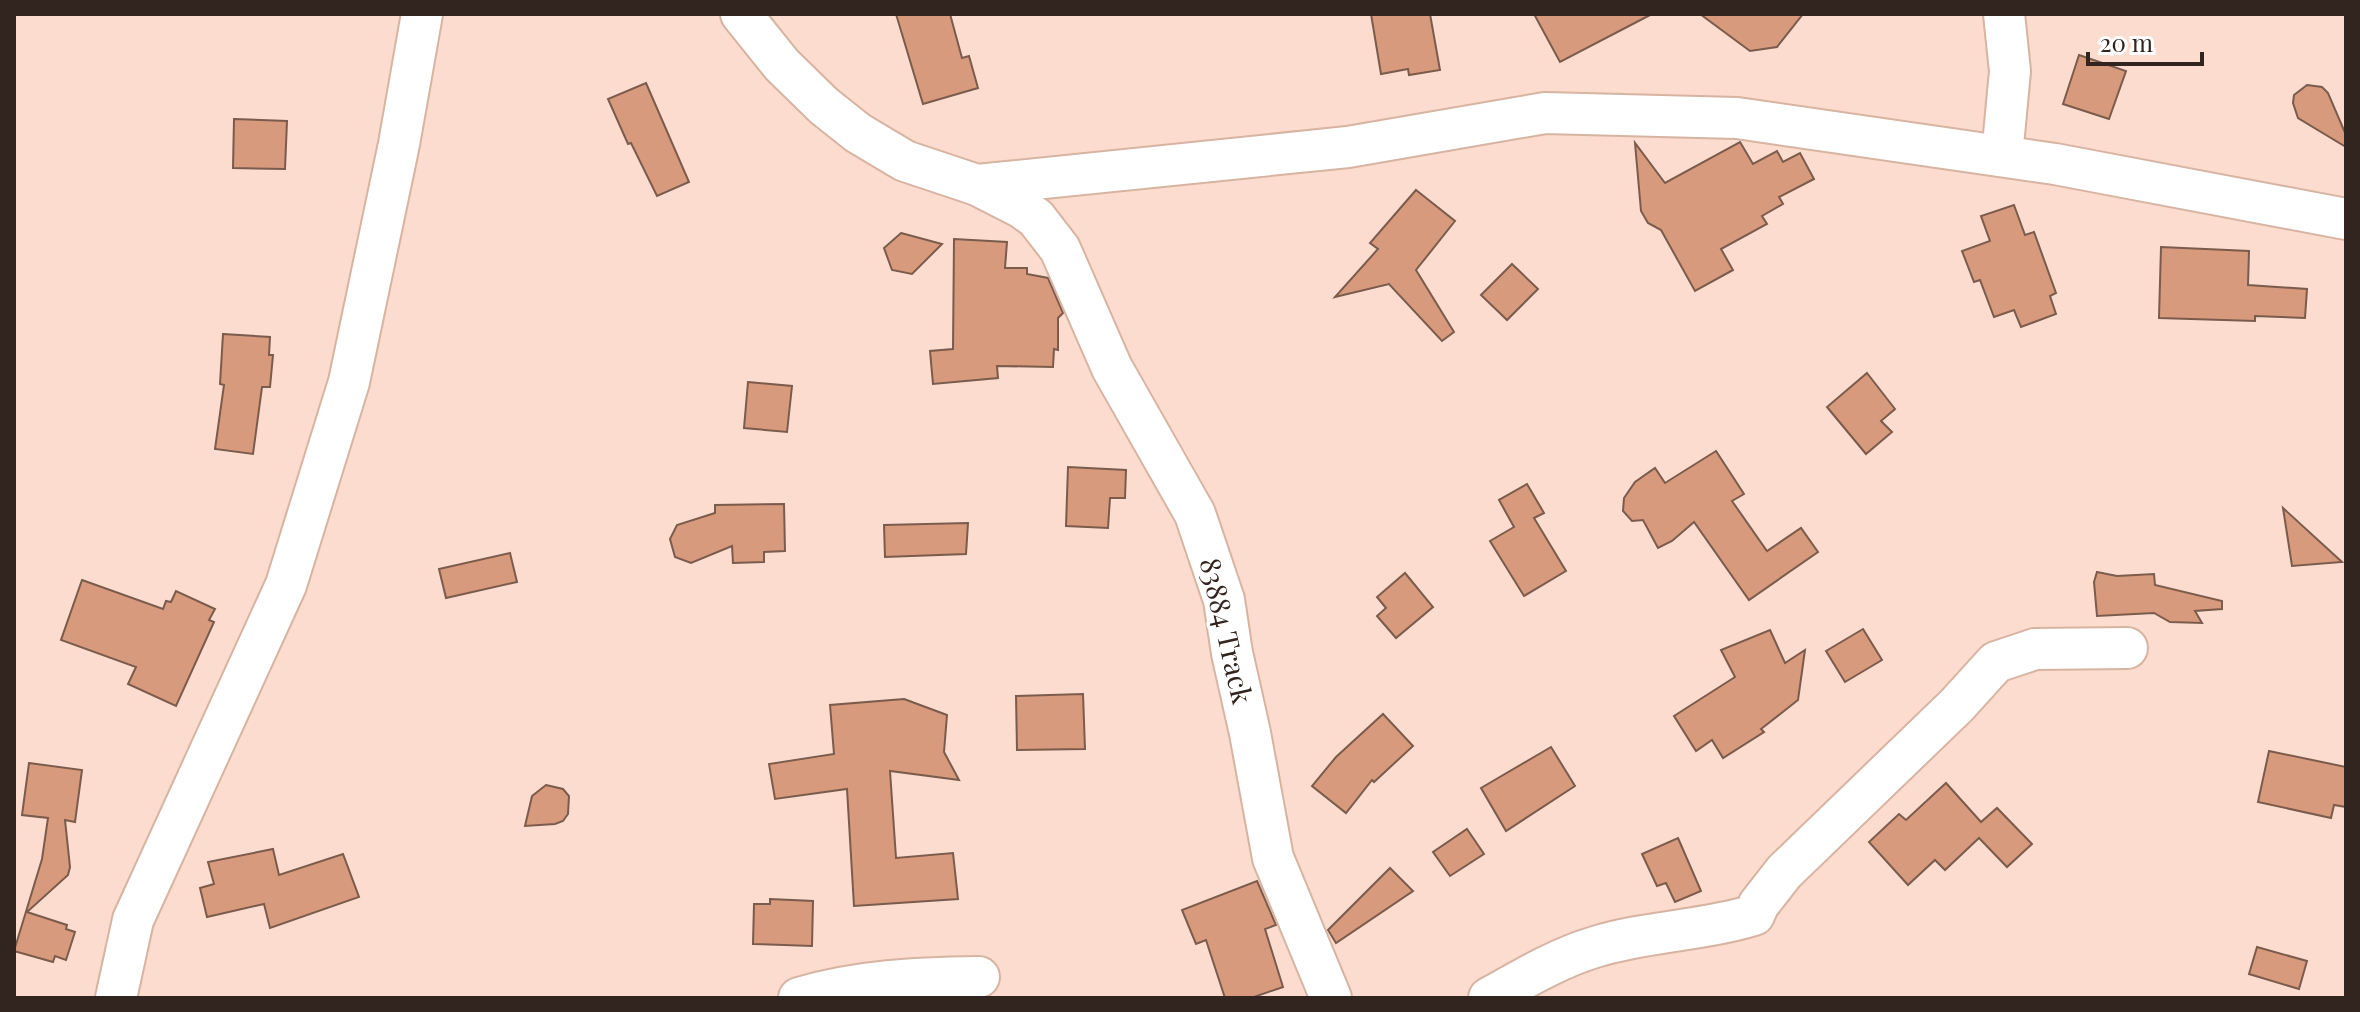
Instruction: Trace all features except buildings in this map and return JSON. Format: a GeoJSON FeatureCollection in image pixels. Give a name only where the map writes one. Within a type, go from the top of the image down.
{"type":"FeatureCollection","features":[{"type":"Feature","properties":{"kind":"street"},"geometry":{"type":"LineString","coordinates":[[116,998],[133,920],[286,585],[349,382],[399,144],[422,14]]}},
{"type":"Feature","properties":{"kind":"street","name":"83884 Track"},"geometry":{"type":"LineString","coordinates":[[741,14],[782,65],[824,106],[858,133],[905,161],[977,185],[1022,208],[1036,218],[1060,249],[1112,368],[1195,514],[1224,600],[1273,858],[1331,998]]}},
{"type":"Feature","properties":{"kind":"street"},"geometry":{"type":"LineString","coordinates":[[2002,156],[2010,71],[2004,14]]}},
{"type":"Feature","properties":{"kind":"street"},"geometry":{"type":"LineString","coordinates":[[977,185],[1348,147],[1545,113],[1737,118],[2002,156],[2346,219]]}},
{"type":"Feature","properties":{"kind":"street"},"geometry":{"type":"LineString","coordinates":[[1489,998],[1575,953],[1599,945],[1724,925],[1754,915],[1784,872],[1957,705],[1996,662],[2035,649],[2127,648]]}},
{"type":"Feature","properties":{"kind":"street"},"geometry":{"type":"LineString","coordinates":[[799,998],[836,986],[903,978],[979,977]]}}]}
